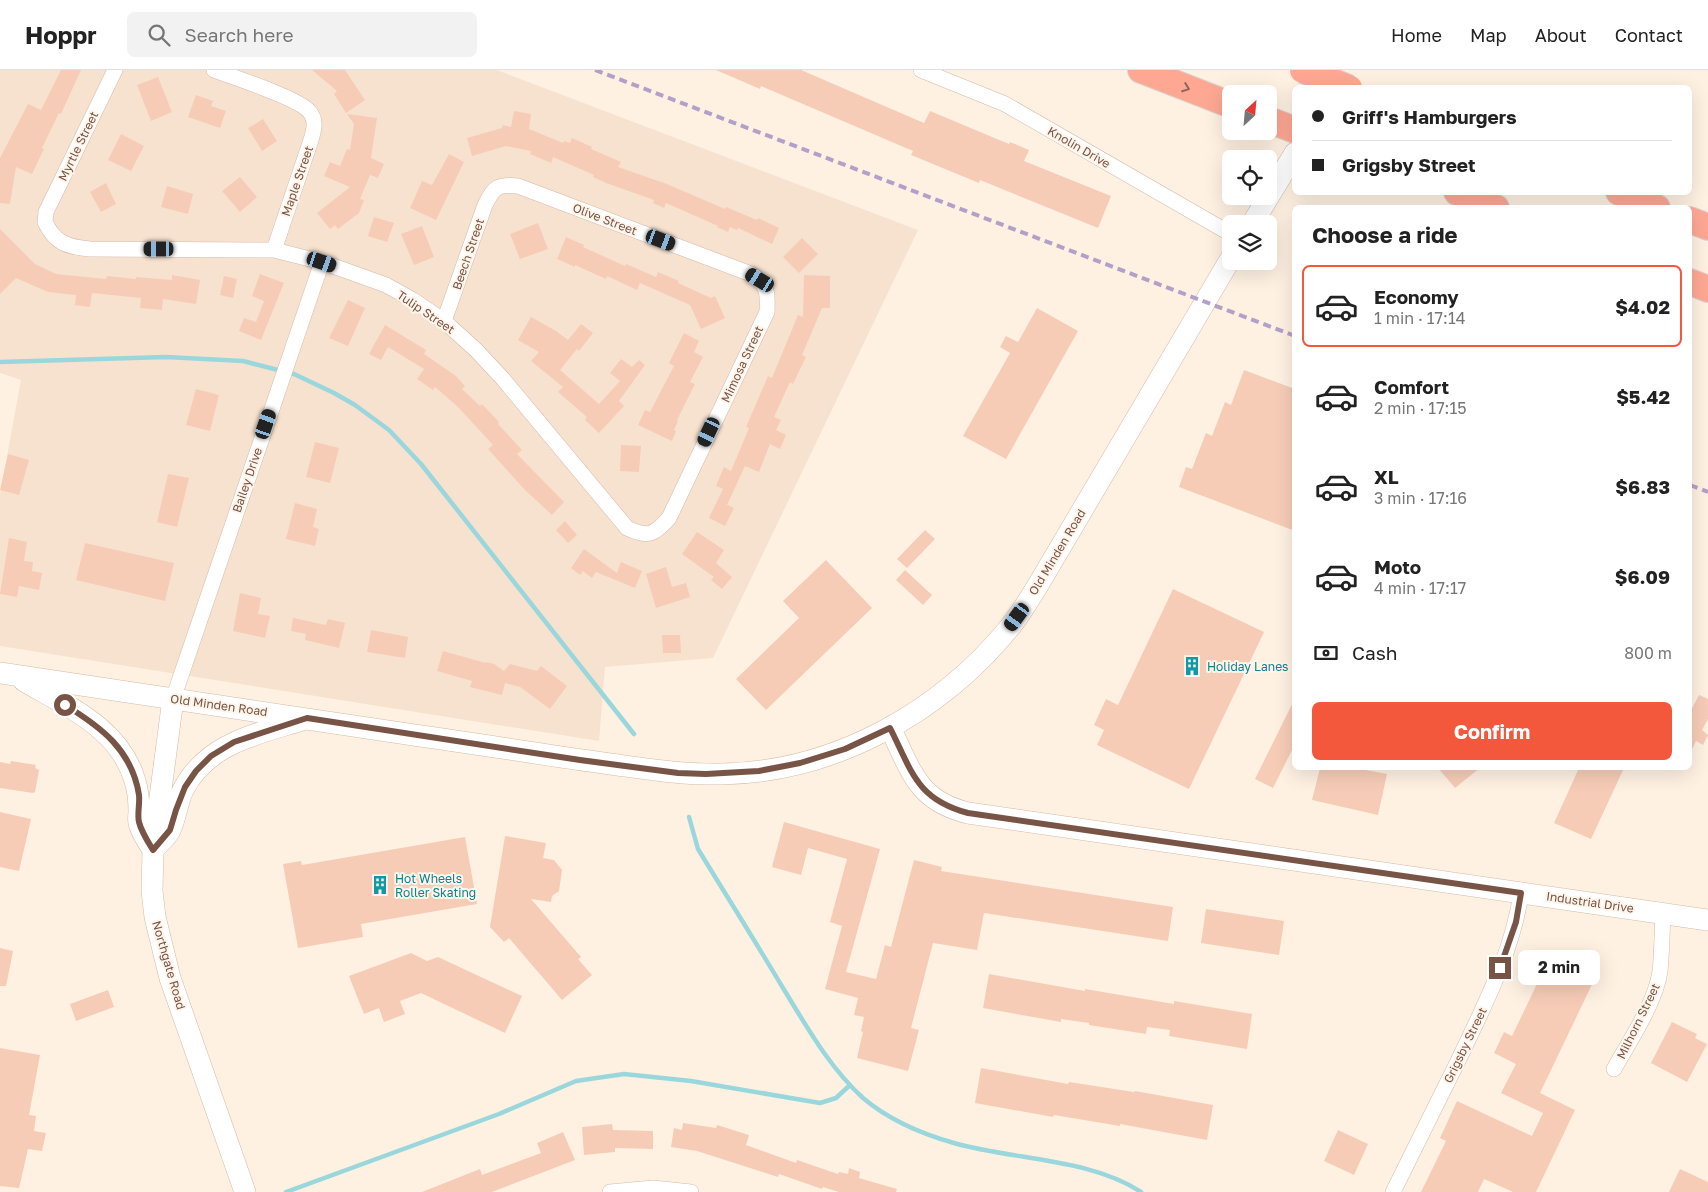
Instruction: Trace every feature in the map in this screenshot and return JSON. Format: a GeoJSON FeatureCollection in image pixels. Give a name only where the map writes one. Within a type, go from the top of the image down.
{"type":"FeatureCollection","features":[{"type":"Feature","properties":{"kind":"highway"},"geometry":{"type":"LineString","coordinates":[[1141,70],[1222,102]]}},
{"type":"Feature","properties":{"kind":"highway"},"geometry":{"type":"LineString","coordinates":[[1303,70],[1341,85]]}},
{"type":"Feature","properties":{"kind":"highway"},"geometry":{"type":"LineString","coordinates":[[1278,123],[1292,129]]}},
{"type":"Feature","properties":{"kind":"highway"},"geometry":{"type":"LineString","coordinates":[[1464,195],[1489,205]]}},
{"type":"Feature","properties":{"kind":"highway"},"geometry":{"type":"LineString","coordinates":[[1625,195],[1650,205]]}},
{"type":"Feature","properties":{"kind":"highway"},"geometry":{"type":"LineString","coordinates":[[1692,221],[1708,228]]}},
{"type":"Feature","properties":{"kind":"highway"},"geometry":{"type":"LineString","coordinates":[[1692,283],[1708,288]]}},
{"type":"Feature","properties":{"kind":"main road"},"geometry":{"type":"LineString","coordinates":[[1337,85],[1346,70]]}},
{"type":"Feature","properties":{"kind":"main road"},"geometry":{"type":"LineString","coordinates":[[1277,183],[1292,158]]}},
{"type":"Feature","properties":{"kind":"main road","name":"Old Minden Road"},"geometry":{"type":"LineString","coordinates":[[7,674],[678,773],[706,774],[759,771],[800,763],[845,749],[890,728],[924,707],[953,685],[997,642],[1023,609],[1224,270]]}},
{"type":"Feature","properties":{"kind":"main road"},"geometry":{"type":"LineString","coordinates":[[7,674],[90,721],[107,734],[120,748],[132,770],[138,795],[139,822],[153,850],[170,830],[185,787],[196,771],[211,756],[240,739],[307,718]]}},
{"type":"Feature","properties":{"kind":"main road","name":"Northgate Road"},"geometry":{"type":"LineString","coordinates":[[173,699],[153,850],[152,891],[155,917],[170,978],[245,1192]]}},
{"type":"Feature","properties":{"kind":"main road","name":"Industrial Drive"},"geometry":{"type":"LineString","coordinates":[[890,728],[922,789],[938,802],[968,813],[1708,920]]}},
{"type":"Feature","properties":{"kind":"street","name":"Myrtle Street"},"geometry":{"type":"LineString","coordinates":[[45,222],[49,206],[115,70]]}},
{"type":"Feature","properties":{"kind":"street","name":"Maple Street"},"geometry":{"type":"LineString","coordinates":[[214,70],[295,101],[310,111],[313,118],[313,133],[274,250]]}},
{"type":"Feature","properties":{"kind":"street","name":"Knolin Drive"},"geometry":{"type":"LineString","coordinates":[[921,70],[1005,104],[1222,229]]}},
{"type":"Feature","properties":{"kind":"street","name":"Olive Street"},"geometry":{"type":"LineString","coordinates":[[495,189],[502,185],[518,186],[751,274],[760,280],[766,289]]}},
{"type":"Feature","properties":{"kind":"street","name":"Beech Street"},"geometry":{"type":"LineString","coordinates":[[444,321],[485,206],[495,189]]}},
{"type":"Feature","properties":{"kind":"street","name":"Tulip Street"},"geometry":{"type":"LineString","coordinates":[[45,222],[56,240],[76,248],[274,250],[322,262],[386,285],[444,321],[476,350],[503,379],[627,528],[644,535]]}},
{"type":"Feature","properties":{"kind":"street","name":"Bailey Drive"},"geometry":{"type":"LineString","coordinates":[[173,699],[322,262]]}},
{"type":"Feature","properties":{"kind":"street","name":"Mimosa Street"},"geometry":{"type":"LineString","coordinates":[[644,535],[654,532],[668,518],[766,312],[766,289]]}},
{"type":"Feature","properties":{"kind":"street","name":"Grigsby Street"},"geometry":{"type":"LineString","coordinates":[[1393,1192],[1479,1017],[1510,939],[1519,909],[1521,893]]}},
{"type":"Feature","properties":{"kind":"street","name":"Milhorn Street"},"geometry":{"type":"LineString","coordinates":[[1614,1069],[1637,1028],[1657,984],[1660,971],[1664,913]]}},
{"type":"Feature","properties":{"kind":"street"},"geometry":{"type":"LineString","coordinates":[[610,1192],[645,1188],[691,1192]]}},
{"type":"Feature","properties":{"kind":"shaded area"},"geometry":{"type":"Polygon","coordinates":[[[0,70],[497,70],[918,230],[713,658],[605,667],[599,741],[0,646],[0,494],[21,380],[0,373],[0,70]]]}},
{"type":"Feature","properties":{"kind":"building"},"geometry":{"type":"Polygon","coordinates":[[[61,70],[81,70],[61,114],[59,113],[42,148],[44,149],[32,174],[16,167],[10,204],[0,203],[0,158],[28,104],[41,110],[61,70]]]}},
{"type":"Feature","properties":{"kind":"building"},"geometry":{"type":"Polygon","coordinates":[[[312,70],[345,70],[365,100],[346,113],[334,94],[337,91],[312,70]]]}},
{"type":"Feature","properties":{"kind":"building"},"geometry":{"type":"Polygon","coordinates":[[[716,70],[801,70],[924,123],[930,111],[1009,144],[1010,142],[1029,150],[1024,161],[1111,196],[1098,228],[980,180],[979,183],[911,155],[913,151],[761,86],[760,89],[716,70]]]}},
{"type":"Feature","properties":{"kind":"building"},"geometry":{"type":"Polygon","coordinates":[[[158,77],[172,112],[151,121],[137,85],[158,77]]]}},
{"type":"Feature","properties":{"kind":"building"},"geometry":{"type":"Polygon","coordinates":[[[196,95],[213,101],[211,106],[226,111],[220,128],[188,117],[196,95]]]}},
{"type":"Feature","properties":{"kind":"building"},"geometry":{"type":"Polygon","coordinates":[[[514,111],[531,114],[529,129],[563,143],[564,141],[570,143],[572,138],[592,147],[591,149],[621,162],[618,167],[667,184],[725,209],[726,207],[757,220],[758,218],[779,228],[772,244],[738,228],[737,230],[730,227],[728,232],[666,203],[664,208],[653,203],[654,200],[606,183],[593,177],[594,175],[553,157],[551,163],[530,154],[531,151],[506,146],[472,156],[467,138],[502,128],[503,125],[511,127],[514,111]]]}},
{"type":"Feature","properties":{"kind":"building"},"geometry":{"type":"Polygon","coordinates":[[[347,114],[377,118],[371,158],[384,164],[378,178],[370,175],[360,199],[364,200],[359,213],[338,229],[335,225],[330,229],[317,213],[350,187],[324,176],[330,162],[340,166],[347,149],[350,150],[354,124],[347,114]]]}},
{"type":"Feature","properties":{"kind":"building"},"geometry":{"type":"Polygon","coordinates":[[[263,119],[277,141],[262,151],[248,128],[263,119]]]}},
{"type":"Feature","properties":{"kind":"building"},"geometry":{"type":"Polygon","coordinates":[[[121,134],[144,146],[131,171],[108,160],[121,134]]]}},
{"type":"Feature","properties":{"kind":"building"},"geometry":{"type":"Polygon","coordinates":[[[449,154],[464,162],[436,220],[410,208],[422,181],[432,185],[449,154]]]}},
{"type":"Feature","properties":{"kind":"building"},"geometry":{"type":"Polygon","coordinates":[[[240,177],[257,197],[240,212],[222,191],[240,177]]]}},
{"type":"Feature","properties":{"kind":"building"},"geometry":{"type":"Polygon","coordinates":[[[106,183],[116,204],[101,212],[90,192],[106,183]]]}},
{"type":"Feature","properties":{"kind":"building"},"geometry":{"type":"Polygon","coordinates":[[[167,186],[193,194],[188,214],[161,207],[167,186]]]}},
{"type":"Feature","properties":{"kind":"building"},"geometry":{"type":"Polygon","coordinates":[[[374,217],[394,223],[387,242],[368,236],[374,217]]]}},
{"type":"Feature","properties":{"kind":"building"},"geometry":{"type":"Polygon","coordinates":[[[538,223],[548,249],[520,259],[510,234],[538,223]]]}},
{"type":"Feature","properties":{"kind":"building"},"geometry":{"type":"Polygon","coordinates":[[[422,226],[434,257],[414,265],[401,234],[422,226]]]}},
{"type":"Feature","properties":{"kind":"building"},"geometry":{"type":"Polygon","coordinates":[[[0,229],[35,264],[56,274],[106,279],[107,276],[172,280],[172,275],[200,280],[196,304],[163,299],[162,310],[140,308],[141,298],[92,293],[90,307],[75,305],[76,295],[48,292],[16,278],[0,294],[0,229]]]}},
{"type":"Feature","properties":{"kind":"building"},"geometry":{"type":"Polygon","coordinates":[[[566,237],[625,266],[626,264],[656,277],[658,272],[711,298],[715,296],[725,318],[701,329],[690,305],[640,283],[637,290],[607,276],[606,279],[557,259],[566,237]]]}},
{"type":"Feature","properties":{"kind":"building"},"geometry":{"type":"Polygon","coordinates":[[[802,238],[818,254],[799,273],[783,257],[802,238]]]}},
{"type":"Feature","properties":{"kind":"building"},"geometry":{"type":"Polygon","coordinates":[[[260,274],[284,283],[261,340],[239,331],[244,318],[256,322],[264,301],[252,296],[260,274]]]}},
{"type":"Feature","properties":{"kind":"building"},"geometry":{"type":"Polygon","coordinates":[[[804,275],[830,276],[830,308],[822,308],[802,355],[806,357],[793,384],[790,382],[774,417],[781,420],[776,430],[786,435],[780,449],[770,444],[759,472],[745,466],[727,505],[734,508],[725,526],[709,518],[723,489],[716,486],[724,467],[731,471],[749,428],[746,427],[768,376],[772,378],[798,315],[803,317],[804,275]]]}},
{"type":"Feature","properties":{"kind":"building"},"geometry":{"type":"Polygon","coordinates":[[[224,276],[237,279],[233,298],[220,295],[224,276]]]}},
{"type":"Feature","properties":{"kind":"building"},"geometry":{"type":"Polygon","coordinates":[[[348,300],[365,308],[348,346],[329,338],[348,300]]]}},
{"type":"Feature","properties":{"kind":"building"},"geometry":{"type":"Polygon","coordinates":[[[1037,308],[1078,331],[1006,459],[963,436],[1010,353],[1000,347],[1006,336],[1018,342],[1037,308]]]}},
{"type":"Feature","properties":{"kind":"building"},"geometry":{"type":"Polygon","coordinates":[[[531,317],[568,340],[581,324],[593,333],[579,351],[577,349],[560,370],[599,404],[620,381],[610,373],[621,359],[632,367],[639,360],[645,365],[619,401],[624,406],[599,433],[585,420],[587,417],[558,392],[563,387],[531,361],[539,352],[518,340],[531,317]]]}},
{"type":"Feature","properties":{"kind":"building"},"geometry":{"type":"Polygon","coordinates":[[[385,325],[426,350],[424,354],[456,376],[465,386],[462,389],[480,406],[482,404],[499,422],[498,424],[522,450],[517,454],[564,502],[552,515],[525,490],[488,449],[493,445],[458,407],[435,387],[433,390],[417,379],[424,369],[388,347],[381,360],[369,354],[385,325]]]}},
{"type":"Feature","properties":{"kind":"building"},"geometry":{"type":"Polygon","coordinates":[[[684,333],[699,341],[694,352],[703,357],[690,382],[695,384],[677,420],[674,430],[676,431],[672,441],[638,425],[645,410],[650,412],[674,366],[669,363],[684,333]]]}},
{"type":"Feature","properties":{"kind":"building"},"geometry":{"type":"Polygon","coordinates":[[[1244,370],[1292,388],[1292,530],[1179,487],[1186,467],[1192,469],[1206,433],[1212,436],[1225,402],[1231,405],[1244,370]]]}},
{"type":"Feature","properties":{"kind":"building"},"geometry":{"type":"Polygon","coordinates":[[[196,389],[219,395],[210,431],[186,425],[196,389]]]}},
{"type":"Feature","properties":{"kind":"building"},"geometry":{"type":"Polygon","coordinates":[[[315,442],[339,448],[330,483],[306,477],[315,442]]]}},
{"type":"Feature","properties":{"kind":"building"},"geometry":{"type":"Polygon","coordinates":[[[621,445],[641,446],[639,472],[620,471],[621,445]]]}},
{"type":"Feature","properties":{"kind":"building"},"geometry":{"type":"Polygon","coordinates":[[[8,454],[29,460],[19,495],[0,490],[8,454]]]}},
{"type":"Feature","properties":{"kind":"building"},"geometry":{"type":"Polygon","coordinates":[[[168,474],[189,478],[177,527],[157,522],[168,474]]]}},
{"type":"Feature","properties":{"kind":"building"},"geometry":{"type":"Polygon","coordinates":[[[295,503],[317,509],[313,527],[319,529],[315,546],[286,539],[295,503]]]}},
{"type":"Feature","properties":{"kind":"building"},"geometry":{"type":"Polygon","coordinates":[[[565,521],[577,535],[568,543],[556,530],[565,521]]]}},
{"type":"Feature","properties":{"kind":"building"},"geometry":{"type":"Polygon","coordinates":[[[925,530],[935,539],[907,568],[897,559],[925,530]]]}},
{"type":"Feature","properties":{"kind":"building"},"geometry":{"type":"Polygon","coordinates":[[[697,532],[724,550],[716,563],[732,577],[722,589],[711,580],[714,577],[682,554],[697,532]]]}},
{"type":"Feature","properties":{"kind":"building"},"geometry":{"type":"Polygon","coordinates":[[[9,538],[27,542],[24,561],[33,562],[32,571],[42,573],[39,590],[19,586],[17,597],[0,594],[9,538]]]}},
{"type":"Feature","properties":{"kind":"building"},"geometry":{"type":"Polygon","coordinates":[[[85,543],[174,563],[165,601],[76,580],[85,543]]]}},
{"type":"Feature","properties":{"kind":"building"},"geometry":{"type":"Polygon","coordinates":[[[584,549],[617,573],[621,562],[642,571],[635,588],[596,572],[592,578],[583,571],[580,575],[571,568],[584,549]]]}},
{"type":"Feature","properties":{"kind":"building"},"geometry":{"type":"Polygon","coordinates":[[[826,560],[872,608],[766,710],[736,679],[799,618],[783,601],[826,560]]]}},
{"type":"Feature","properties":{"kind":"building"},"geometry":{"type":"Polygon","coordinates":[[[666,567],[672,587],[686,583],[690,597],[656,608],[646,574],[666,567]]]}},
{"type":"Feature","properties":{"kind":"building"},"geometry":{"type":"Polygon","coordinates":[[[905,570],[932,595],[923,605],[896,580],[905,570]]]}},
{"type":"Feature","properties":{"kind":"building","name":"Holiday Lanes"},"geometry":{"type":"Polygon","coordinates":[[[1173,589],[1264,632],[1189,789],[1097,745],[1104,730],[1094,725],[1106,699],[1118,705],[1173,589]]]}},
{"type":"Feature","properties":{"kind":"building"},"geometry":{"type":"Polygon","coordinates":[[[240,593],[261,598],[258,614],[270,616],[265,638],[233,631],[240,593]]]}},
{"type":"Feature","properties":{"kind":"building"},"geometry":{"type":"Polygon","coordinates":[[[293,618],[326,625],[328,619],[345,623],[339,648],[305,640],[306,634],[291,631],[293,618]]]}},
{"type":"Feature","properties":{"kind":"building"},"geometry":{"type":"Polygon","coordinates":[[[371,630],[408,637],[405,658],[367,652],[371,630]]]}},
{"type":"Feature","properties":{"kind":"building"},"geometry":{"type":"Polygon","coordinates":[[[662,635],[680,635],[681,653],[663,653],[662,635]]]}},
{"type":"Feature","properties":{"kind":"building"},"geometry":{"type":"Polygon","coordinates":[[[443,651],[494,664],[504,671],[510,664],[537,671],[541,666],[567,686],[550,709],[520,687],[505,683],[502,695],[470,687],[472,681],[437,671],[443,651]]]}},
{"type":"Feature","properties":{"kind":"building"},"geometry":{"type":"Polygon","coordinates":[[[1699,695],[1708,699],[1708,719],[1702,730],[1708,735],[1703,745],[1696,741],[1692,750],[1692,708],[1699,695]]]}},
{"type":"Feature","properties":{"kind":"building"},"geometry":{"type":"Polygon","coordinates":[[[1292,704],[1292,750],[1273,788],[1255,779],[1292,704]]]}},
{"type":"Feature","properties":{"kind":"building"},"geometry":{"type":"Polygon","coordinates":[[[11,761],[36,765],[35,768],[39,770],[35,792],[0,788],[0,762],[10,764],[11,761]]]}},
{"type":"Feature","properties":{"kind":"building"},"geometry":{"type":"Polygon","coordinates":[[[1320,770],[1366,770],[1387,774],[1378,815],[1312,800],[1320,770]]]}},
{"type":"Feature","properties":{"kind":"building"},"geometry":{"type":"Polygon","coordinates":[[[1440,770],[1478,770],[1455,788],[1440,770]]]}},
{"type":"Feature","properties":{"kind":"building"},"geometry":{"type":"Polygon","coordinates":[[[1578,770],[1623,770],[1591,839],[1554,823],[1578,770]]]}},
{"type":"Feature","properties":{"kind":"building"},"geometry":{"type":"Polygon","coordinates":[[[0,812],[31,819],[19,871],[0,867],[0,812]]]}},
{"type":"Feature","properties":{"kind":"building"},"geometry":{"type":"Polygon","coordinates":[[[784,822],[880,849],[846,972],[876,979],[885,945],[891,947],[914,860],[942,867],[941,871],[1173,907],[1168,941],[984,913],[977,950],[933,943],[911,1028],[919,1030],[908,1071],[857,1058],[863,1032],[861,1031],[864,1017],[854,1015],[858,998],[825,989],[842,926],[830,922],[847,859],[808,848],[801,875],[772,867],[784,822]]]}},
{"type":"Feature","properties":{"kind":"building"},"geometry":{"type":"Polygon","coordinates":[[[505,836],[546,843],[543,858],[554,860],[562,870],[559,891],[552,896],[551,902],[531,899],[581,957],[578,959],[592,975],[562,1000],[509,938],[504,942],[490,927],[505,836]]]}},
{"type":"Feature","properties":{"kind":"building","name":"Hot Wheels Roller Skating"},"geometry":{"type":"Polygon","coordinates":[[[465,837],[477,904],[361,924],[363,937],[298,948],[283,864],[301,861],[302,865],[465,837]]]}},
{"type":"Feature","properties":{"kind":"building"},"geometry":{"type":"Polygon","coordinates":[[[1206,909],[1284,921],[1279,955],[1201,943],[1206,909]]]}},
{"type":"Feature","properties":{"kind":"building"},"geometry":{"type":"Polygon","coordinates":[[[0,948],[13,951],[6,986],[0,986],[0,948]]]}},
{"type":"Feature","properties":{"kind":"building"},"geometry":{"type":"Polygon","coordinates":[[[411,953],[427,961],[438,957],[522,996],[505,1033],[421,993],[400,1001],[405,1014],[384,1022],[379,1008],[364,1014],[349,976],[411,953]]]}},
{"type":"Feature","properties":{"kind":"building"},"geometry":{"type":"Polygon","coordinates":[[[1567,958],[1598,972],[1540,1093],[1575,1110],[1536,1192],[1513,1192],[1484,1179],[1478,1192],[1421,1192],[1446,1141],[1440,1138],[1457,1101],[1532,1136],[1543,1113],[1501,1093],[1516,1064],[1494,1053],[1504,1032],[1512,1036],[1546,965],[1560,972],[1567,958]]]}},
{"type":"Feature","properties":{"kind":"building"},"geometry":{"type":"Polygon","coordinates":[[[989,974],[1085,991],[1085,989],[1174,1004],[1174,1001],[1252,1014],[1247,1049],[1169,1036],[1170,1030],[1147,1027],[1146,1034],[1089,1025],[1089,1023],[1061,1019],[1061,1022],[983,1008],[989,974]]]}},
{"type":"Feature","properties":{"kind":"building"},"geometry":{"type":"Polygon","coordinates":[[[108,990],[114,1007],[76,1021],[70,1004],[108,990]]]}},
{"type":"Feature","properties":{"kind":"building"},"geometry":{"type":"Polygon","coordinates":[[[1672,1022],[1697,1034],[1695,1038],[1707,1044],[1687,1082],[1651,1063],[1672,1022]]]}},
{"type":"Feature","properties":{"kind":"building"},"geometry":{"type":"Polygon","coordinates":[[[0,1048],[40,1055],[29,1115],[36,1116],[34,1131],[46,1133],[42,1151],[28,1149],[19,1188],[0,1186],[0,1048]]]}},
{"type":"Feature","properties":{"kind":"building"},"geometry":{"type":"Polygon","coordinates":[[[981,1068],[1068,1084],[1069,1082],[1135,1091],[1213,1105],[1207,1140],[1120,1124],[1120,1126],[1054,1115],[1053,1117],[975,1103],[981,1068]]]}},
{"type":"Feature","properties":{"kind":"building"},"geometry":{"type":"Polygon","coordinates":[[[683,1123],[716,1128],[717,1125],[749,1135],[746,1145],[796,1163],[797,1160],[838,1174],[839,1172],[848,1174],[849,1168],[860,1172],[859,1178],[897,1189],[896,1192],[839,1192],[823,1187],[822,1189],[779,1174],[778,1177],[697,1151],[671,1147],[674,1128],[682,1130],[683,1123]]]}},
{"type":"Feature","properties":{"kind":"building"},"geometry":{"type":"Polygon","coordinates":[[[612,1124],[613,1130],[653,1131],[653,1149],[615,1148],[615,1152],[584,1155],[582,1127],[612,1124]]]}},
{"type":"Feature","properties":{"kind":"building"},"geometry":{"type":"Polygon","coordinates":[[[1338,1130],[1368,1144],[1354,1175],[1324,1161],[1338,1130]]]}},
{"type":"Feature","properties":{"kind":"building"},"geometry":{"type":"Polygon","coordinates":[[[563,1132],[575,1160],[492,1192],[422,1192],[480,1169],[482,1175],[541,1153],[537,1143],[563,1132]]]}},
{"type":"Feature","properties":{"kind":"building"},"geometry":{"type":"Polygon","coordinates":[[[1680,1169],[1708,1182],[1708,1192],[1669,1192],[1680,1169]]]}},
{"type":"Feature","properties":{"kind":"waterway"},"geometry":{"type":"LineString","coordinates":[[0,362],[166,357],[243,361],[294,374],[355,405],[389,430],[421,464],[634,734]]}},
{"type":"Feature","properties":{"kind":"waterway"},"geometry":{"type":"LineString","coordinates":[[689,817],[698,849],[801,1017],[829,1060],[863,1098],[895,1120],[918,1131],[977,1149],[1050,1161],[1098,1172],[1141,1192]]}},
{"type":"Feature","properties":{"kind":"waterway"},"geometry":{"type":"LineString","coordinates":[[286,1192],[499,1114],[576,1081],[624,1074],[691,1081],[820,1103],[836,1098],[850,1085]]}},
{"type":"Feature","properties":{"kind":"railway"},"geometry":{"type":"LineString","coordinates":[[595,70],[1292,335]]}},
{"type":"Feature","properties":{"kind":"railway"},"geometry":{"type":"LineString","coordinates":[[1692,486],[1708,492]]}},
{"type":"Feature","properties":{"kind":"place","name":"Holiday Lanes"},"geometry":{"type":"Point","coordinates":[1192,666]}},
{"type":"Feature","properties":{"kind":"place","name":"Hot Wheels Roller Skating"},"geometry":{"type":"Point","coordinates":[380,885]}},
{"type":"Feature","properties":{"kind":"route"},"geometry":{"type":"LineString","coordinates":[[65,705],[99,727],[120,748],[136,782],[139,822],[153,850],[170,830],[180,797],[190,778],[211,756],[245,737],[307,718],[580,760],[678,773],[706,774],[759,771],[800,763],[864,742],[890,728],[922,789],[938,802],[956,810],[982,816],[1521,893],[1516,922],[1500,968]]}}]}
